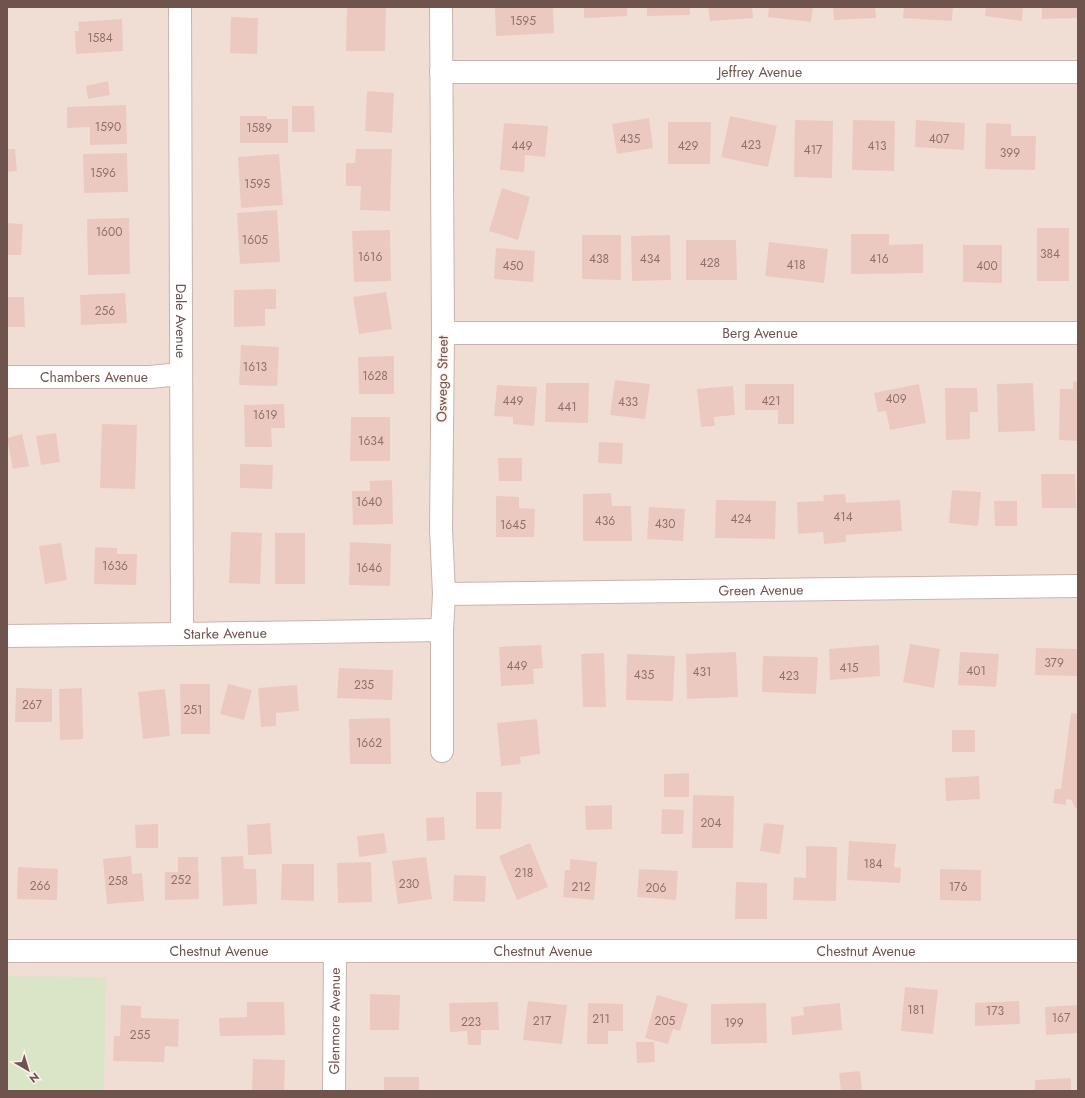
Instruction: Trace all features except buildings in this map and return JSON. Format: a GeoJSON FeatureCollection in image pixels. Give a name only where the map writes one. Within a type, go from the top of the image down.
{"type":"FeatureCollection","features":[{"type":"Feature","properties":{"kind":"street","name":"Dale Avenue"},"geometry":{"type":"LineString","coordinates":[[180,7],[182,634]]}},
{"type":"Feature","properties":{"kind":"street","name":"Oswego Street"},"geometry":{"type":"LineString","coordinates":[[442,7],[441,529],[444,594],[442,630],[442,751]]}},
{"type":"Feature","properties":{"kind":"street","name":"Jeffrey Avenue"},"geometry":{"type":"LineString","coordinates":[[442,72],[1078,72]]}},
{"type":"Feature","properties":{"kind":"street","name":"Berg Avenue"},"geometry":{"type":"LineString","coordinates":[[442,333],[1078,333]]}},
{"type":"Feature","properties":{"kind":"street","name":"Chambers Avenue"},"geometry":{"type":"LineString","coordinates":[[7,377],[150,376],[181,374]]}},
{"type":"Feature","properties":{"kind":"street","name":"Green Avenue"},"geometry":{"type":"LineString","coordinates":[[444,594],[1078,586]]}},
{"type":"Feature","properties":{"kind":"street","name":"Starke Avenue"},"geometry":{"type":"LineString","coordinates":[[7,636],[442,630]]}},
{"type":"Feature","properties":{"kind":"street","name":"Chestnut Avenue"},"geometry":{"type":"LineString","coordinates":[[7,952],[1078,951]]}},
{"type":"Feature","properties":{"kind":"street","name":"Glenmore Avenue"},"geometry":{"type":"LineString","coordinates":[[334,1091],[335,952]]}},
{"type":"Feature","properties":{"kind":"shaded area"},"geometry":{"type":"Polygon","coordinates":[[[7,7],[1078,7],[1078,1091],[7,1091],[7,7]]]}},
{"type":"Feature","properties":{"kind":"green space"},"geometry":{"type":"Polygon","coordinates":[[[7,976],[106,977],[104,1091],[7,1091],[7,976]]]}}]}
